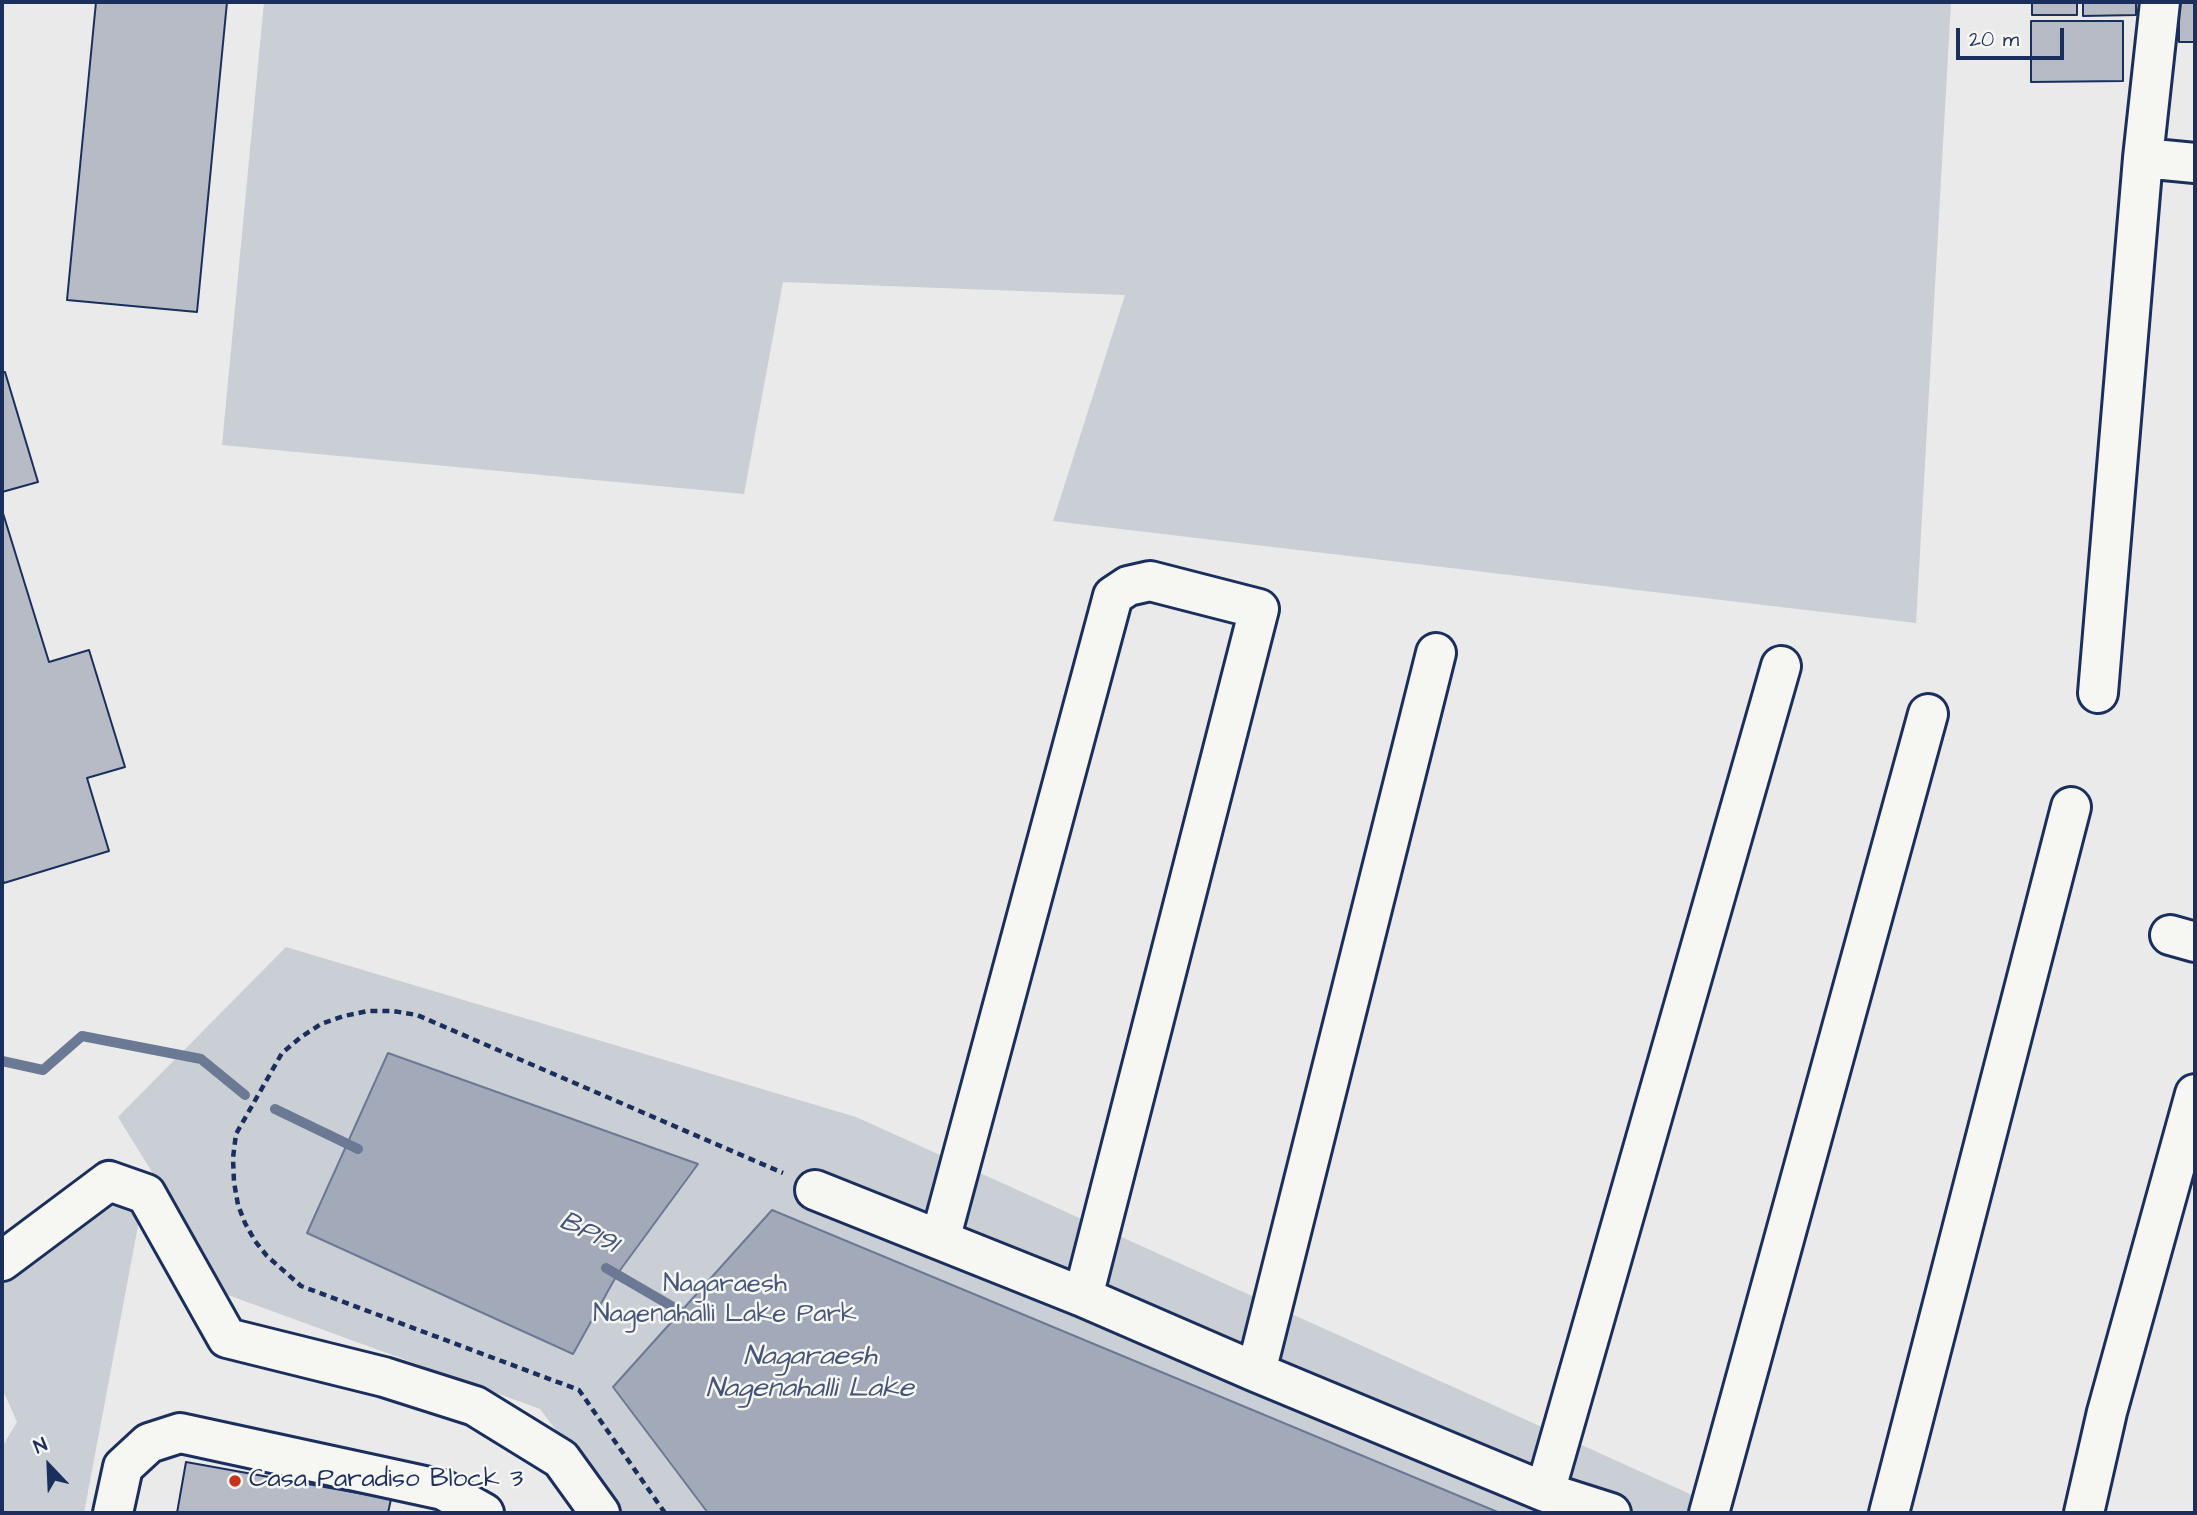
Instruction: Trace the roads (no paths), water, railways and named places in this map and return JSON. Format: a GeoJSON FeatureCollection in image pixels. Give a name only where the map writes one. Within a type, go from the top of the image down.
{"type":"FeatureCollection","features":[{"type":"Feature","properties":{"kind":"street"},"geometry":{"type":"LineString","coordinates":[[2098,693],[2143,158],[2160,2]]}},
{"type":"Feature","properties":{"kind":"street"},"geometry":{"type":"LineString","coordinates":[[2143,158],[2195,163]]}},
{"type":"Feature","properties":{"kind":"street"},"geometry":{"type":"LineString","coordinates":[[940,1240],[1113,596],[1128,586],[1150,581],[1259,609],[1083,1297]]}},
{"type":"Feature","properties":{"kind":"street"},"geometry":{"type":"LineString","coordinates":[[1256,1372],[1436,653]]}},
{"type":"Feature","properties":{"kind":"street"},"geometry":{"type":"LineString","coordinates":[[1545,1492],[1781,666]]}},
{"type":"Feature","properties":{"kind":"street"},"geometry":{"type":"LineString","coordinates":[[1709,1513],[1928,714]]}},
{"type":"Feature","properties":{"kind":"street"},"geometry":{"type":"LineString","coordinates":[[1889,1513],[2071,807]]}},
{"type":"Feature","properties":{"kind":"street"},"geometry":{"type":"LineString","coordinates":[[2084,1513],[2107,1412],[2195,1094]]}},
{"type":"Feature","properties":{"kind":"street"},"geometry":{"type":"LineString","coordinates":[[2,1261],[109,1181],[146,1194],[227,1338],[384,1377],[475,1406],[561,1459],[600,1513]]}},
{"type":"Feature","properties":{"kind":"street"},"geometry":{"type":"LineString","coordinates":[[815,1190],[1083,1297],[1545,1492],[1611,1513]]}},
{"type":"Feature","properties":{"kind":"street"},"geometry":{"type":"LineString","coordinates":[[113,1513],[123,1467],[149,1443],[180,1433],[443,1489],[484,1513]]}},
{"type":"Feature","properties":{"kind":"water"},"geometry":{"type":"Polygon","coordinates":[[[388,1053],[698,1164],[618,1273],[573,1354],[307,1233],[388,1053]]]}},
{"type":"Feature","properties":{"kind":"water","name":"Nagaraesh Nagenahalli Lake"},"geometry":{"type":"Polygon","coordinates":[[[772,1210],[1500,1513],[708,1513],[613,1387],[772,1210]]]}},
{"type":"Feature","properties":{"kind":"waterway","name":"BP191"},"geometry":{"type":"LineString","coordinates":[[2,1061],[43,1070],[82,1036],[201,1059],[245,1095]]}},
{"type":"Feature","properties":{"kind":"waterway","name":"BP191"},"geometry":{"type":"LineString","coordinates":[[275,1109],[358,1149]]}},
{"type":"Feature","properties":{"kind":"waterway","name":"BP191"},"geometry":{"type":"LineString","coordinates":[[606,1268],[692,1318]]}},
{"type":"Feature","properties":{"kind":"place","name":"Casa Paradiso Block 3"},"geometry":{"type":"Point","coordinates":[235,1481]}},
{"type":"Feature","properties":{"kind":"park label","name":"Nagaraesh Nagenahalli Lake Park"},"geometry":{"type":"Point","coordinates":[725,1301]}}]}
